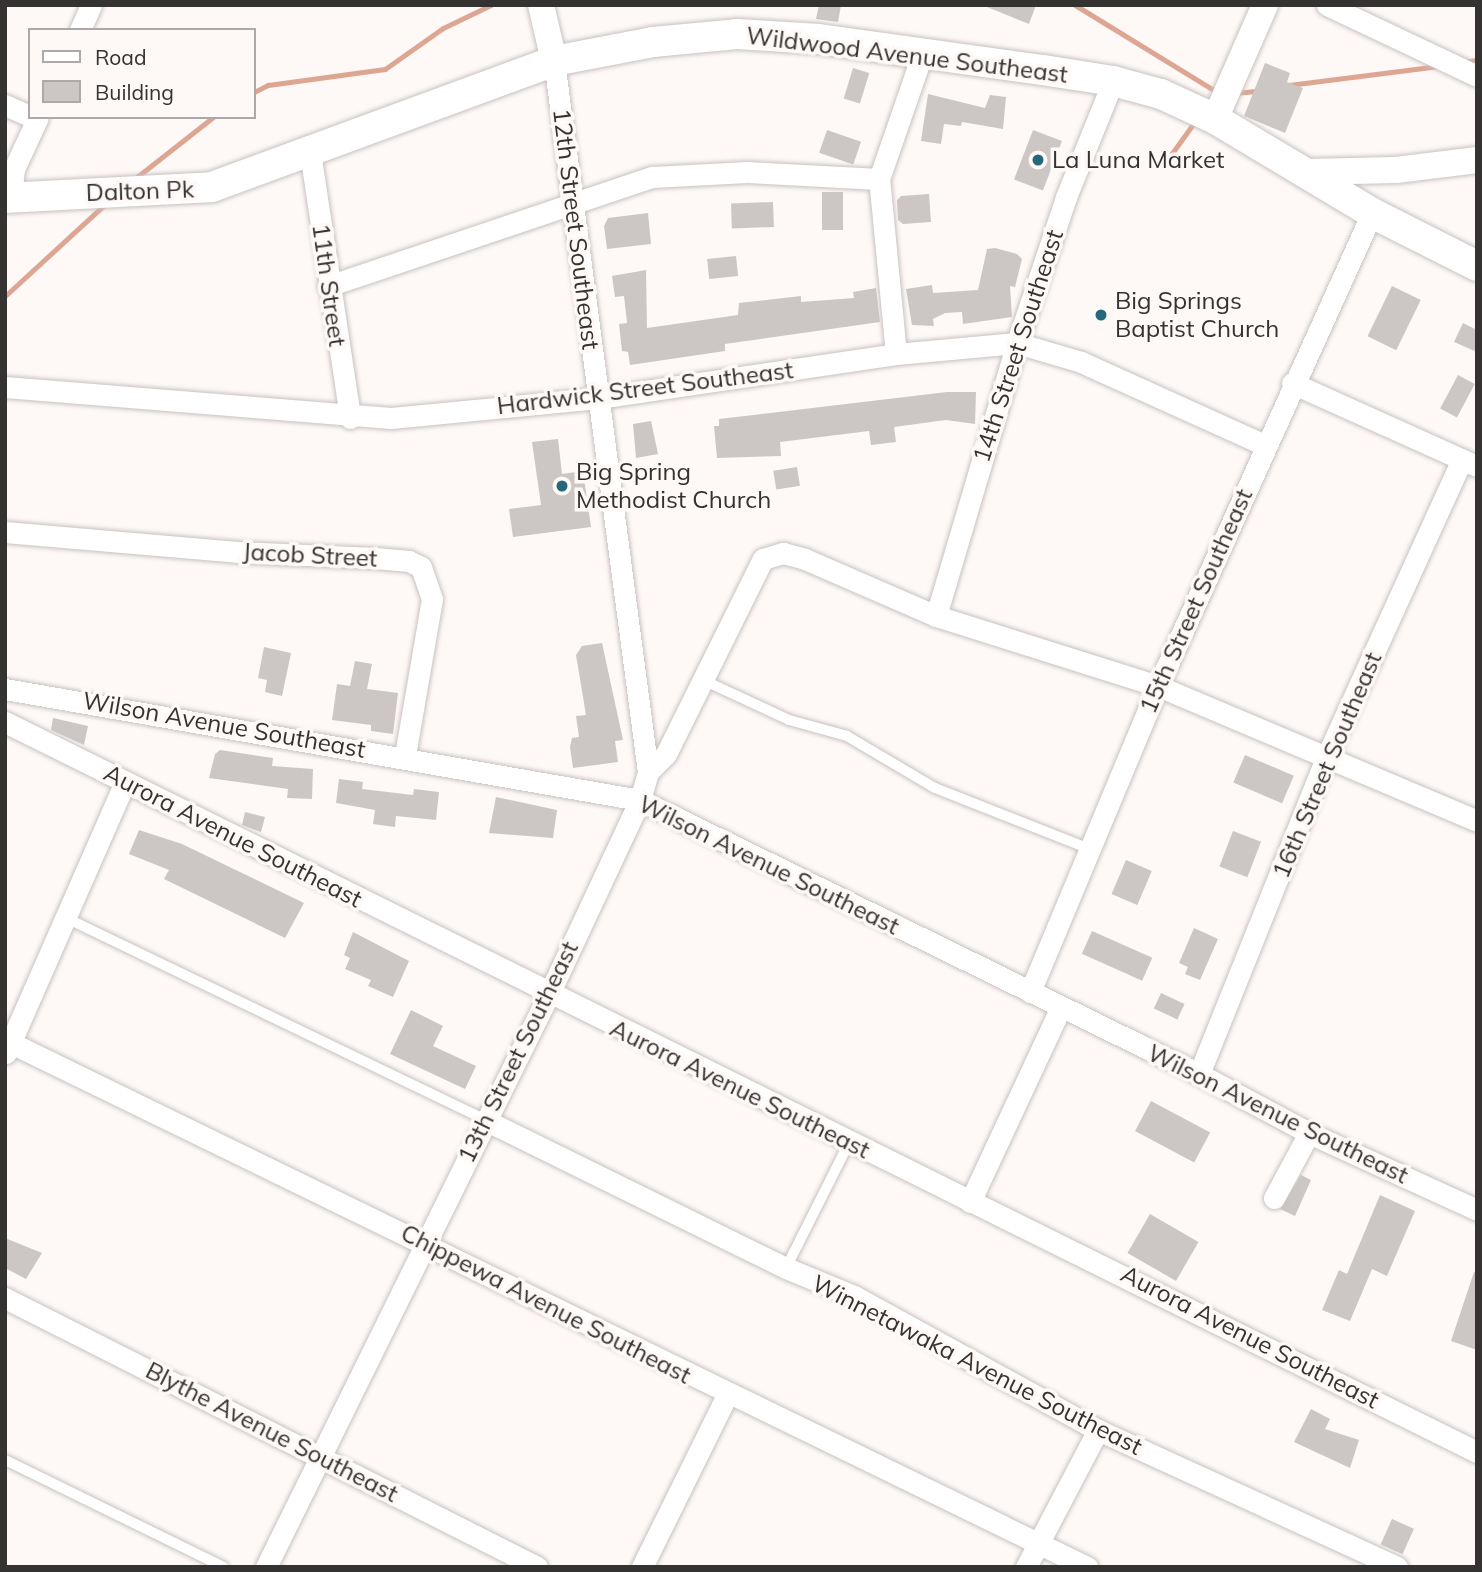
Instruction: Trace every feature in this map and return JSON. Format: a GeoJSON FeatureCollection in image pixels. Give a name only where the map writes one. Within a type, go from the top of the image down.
{"type":"FeatureCollection","features":[{"type":"Feature","properties":{"kind":"main road","name":"Wildwood Avenue Southeast"},"geometry":{"type":"LineString","coordinates":[[310,152],[554,61],[653,42],[737,34],[819,39],[1113,81],[1161,94],[1215,119],[1372,213],[1477,266]]}},
{"type":"Feature","properties":{"kind":"main road","name":"Dalton Pk"},"geometry":{"type":"LineString","coordinates":[[8,198],[193,191],[310,152]]}},
{"type":"Feature","properties":{"kind":"street"},"geometry":{"type":"LineString","coordinates":[[81,28],[91,5]]}},
{"type":"Feature","properties":{"kind":"street"},"geometry":{"type":"LineString","coordinates":[[541,5],[554,61]]}},
{"type":"Feature","properties":{"kind":"street"},"geometry":{"type":"LineString","coordinates":[[1215,119],[1265,5]]}},
{"type":"Feature","properties":{"kind":"street"},"geometry":{"type":"LineString","coordinates":[[1327,5],[1477,75]]}},
{"type":"Feature","properties":{"kind":"street"},"geometry":{"type":"LineString","coordinates":[[896,354],[879,179],[922,55]]}},
{"type":"Feature","properties":{"kind":"street","name":"12th Street Southeast"},"geometry":{"type":"LineString","coordinates":[[554,61],[575,203],[648,772]]}},
{"type":"Feature","properties":{"kind":"street","name":"14th Street Southeast"},"geometry":{"type":"LineString","coordinates":[[936,616],[1017,343],[1066,197],[1113,81]]}},
{"type":"Feature","properties":{"kind":"street"},"geometry":{"type":"LineString","coordinates":[[5,105],[28,115]]}},
{"type":"Feature","properties":{"kind":"street"},"geometry":{"type":"LineString","coordinates":[[8,198],[14,169],[33,119]]}},
{"type":"Feature","properties":{"kind":"street","name":"11th Street"},"geometry":{"type":"LineString","coordinates":[[310,152],[328,286],[350,418]]}},
{"type":"Feature","properties":{"kind":"street"},"geometry":{"type":"LineString","coordinates":[[1305,172],[1396,170],[1477,160]]}},
{"type":"Feature","properties":{"kind":"street"},"geometry":{"type":"LineString","coordinates":[[328,286],[652,177],[747,172],[879,179]]}},
{"type":"Feature","properties":{"kind":"street","name":"15th Street Southeast"},"geometry":{"type":"LineString","coordinates":[[1030,992],[1158,686],[1292,383],[1372,213]]}},
{"type":"Feature","properties":{"kind":"street","name":"Hardwick Street Southeast"},"geometry":{"type":"LineString","coordinates":[[5,387],[350,418],[598,398],[896,354],[1017,343],[1081,362],[1265,445]]}},
{"type":"Feature","properties":{"kind":"street"},"geometry":{"type":"LineString","coordinates":[[1292,383],[1470,463]]}},
{"type":"Feature","properties":{"kind":"street","name":"16th Street Southeast"},"geometry":{"type":"LineString","coordinates":[[1199,1074],[1325,760],[1470,463]]}},
{"type":"Feature","properties":{"kind":"street","name":"Jacob Street"},"geometry":{"type":"LineString","coordinates":[[5,532],[237,552],[409,561],[421,568],[432,599],[405,756]]}},
{"type":"Feature","properties":{"kind":"street","name":"13th Street Southeast"},"geometry":{"type":"LineString","coordinates":[[266,1567],[423,1242],[549,994],[640,800],[648,772],[666,754],[763,559],[783,553],[936,616]]}},
{"type":"Feature","properties":{"kind":"street"},"geometry":{"type":"LineString","coordinates":[[936,616],[1158,686],[1325,760],[1477,821]]}},
{"type":"Feature","properties":{"kind":"street","name":"Wilson Avenue Southeast"},"geometry":{"type":"LineString","coordinates":[[5,689],[405,756],[640,800],[1199,1074],[1309,1133],[1477,1210]]}},
{"type":"Feature","properties":{"kind":"street","name":"Aurora Avenue Southeast"},"geometry":{"type":"LineString","coordinates":[[5,722],[849,1143],[1073,1248],[1477,1452]]}},
{"type":"Feature","properties":{"kind":"street"},"geometry":{"type":"LineString","coordinates":[[7,1046],[125,782]]}},
{"type":"Feature","properties":{"kind":"street"},"geometry":{"type":"LineString","coordinates":[[970,1202],[1061,1007]]}},
{"type":"Feature","properties":{"kind":"street","name":"Chippewa Avenue Southeast"},"geometry":{"type":"LineString","coordinates":[[7,1046],[423,1242],[727,1395],[1087,1567]]}},
{"type":"Feature","properties":{"kind":"street","name":"Winnetawaka Avenue Southeast"},"geometry":{"type":"LineString","coordinates":[[485,1119],[786,1268],[854,1296],[1098,1430],[1362,1559],[1397,1567]]}},
{"type":"Feature","properties":{"kind":"street"},"geometry":{"type":"LineString","coordinates":[[1274,1198],[1309,1133]]}},
{"type":"Feature","properties":{"kind":"street","name":"Blythe Avenue Southeast"},"geometry":{"type":"LineString","coordinates":[[5,1298],[537,1567]]}},
{"type":"Feature","properties":{"kind":"street"},"geometry":{"type":"LineString","coordinates":[[642,1567],[727,1395]]}},
{"type":"Feature","properties":{"kind":"street"},"geometry":{"type":"LineString","coordinates":[[1026,1567],[1098,1430]]}},
{"type":"Feature","properties":{"kind":"lane"},"geometry":{"type":"LineString","coordinates":[[703,680],[789,720],[847,736],[934,788],[1090,849]]}},
{"type":"Feature","properties":{"kind":"lane"},"geometry":{"type":"LineString","coordinates":[[66,918],[485,1119]]}},
{"type":"Feature","properties":{"kind":"lane"},"geometry":{"type":"LineString","coordinates":[[786,1268],[849,1143]]}},
{"type":"Feature","properties":{"kind":"lane"},"geometry":{"type":"LineString","coordinates":[[5,1461],[223,1567]]}},
{"type":"Feature","properties":{"kind":"building"},"geometry":{"type":"Polygon","coordinates":[[[819,5],[841,5],[838,22],[816,19],[819,5]]]}},
{"type":"Feature","properties":{"kind":"building"},"geometry":{"type":"Polygon","coordinates":[[[982,5],[1036,5],[1029,24],[982,5]]]}},
{"type":"Feature","properties":{"kind":"building"},"geometry":{"type":"Polygon","coordinates":[[[1265,63],[1290,73],[1287,82],[1303,88],[1285,133],[1244,116],[1265,63]]]}},
{"type":"Feature","properties":{"kind":"building"},"geometry":{"type":"Polygon","coordinates":[[[853,68],[869,73],[860,104],[844,99],[853,68]]]}},
{"type":"Feature","properties":{"kind":"building"},"geometry":{"type":"Polygon","coordinates":[[[928,94],[985,108],[990,95],[1006,97],[1003,129],[962,122],[961,126],[944,124],[941,144],[921,141],[928,94]]]}},
{"type":"Feature","properties":{"kind":"building"},"geometry":{"type":"Polygon","coordinates":[[[827,130],[861,142],[853,164],[819,153],[827,130]]]}},
{"type":"Feature","properties":{"kind":"building","name":"La Luna Market"},"geometry":{"type":"Polygon","coordinates":[[[1033,130],[1062,141],[1043,191],[1014,179],[1033,130]]]}},
{"type":"Feature","properties":{"kind":"building"},"geometry":{"type":"Polygon","coordinates":[[[822,192],[843,192],[843,230],[822,230],[822,192]]]}},
{"type":"Feature","properties":{"kind":"building"},"geometry":{"type":"Polygon","coordinates":[[[929,194],[931,222],[903,224],[898,220],[897,200],[901,196],[929,194]]]}},
{"type":"Feature","properties":{"kind":"building"},"geometry":{"type":"Polygon","coordinates":[[[773,202],[774,227],[732,228],[731,203],[773,202]]]}},
{"type":"Feature","properties":{"kind":"building"},"geometry":{"type":"Polygon","coordinates":[[[648,213],[651,244],[607,249],[604,226],[608,218],[648,213]]]}},
{"type":"Feature","properties":{"kind":"building"},"geometry":{"type":"Polygon","coordinates":[[[995,248],[1017,254],[1022,259],[1015,287],[1010,286],[1012,317],[963,324],[962,312],[945,313],[933,319],[934,326],[912,325],[906,289],[932,285],[933,293],[978,290],[987,249],[995,248]]]}},
{"type":"Feature","properties":{"kind":"building"},"geometry":{"type":"Polygon","coordinates":[[[736,256],[738,276],[709,279],[707,259],[736,256]]]}},
{"type":"Feature","properties":{"kind":"building"},"geometry":{"type":"Polygon","coordinates":[[[646,270],[647,328],[738,315],[739,303],[801,296],[801,302],[854,298],[853,292],[876,288],[880,322],[725,344],[725,351],[630,365],[628,352],[622,351],[619,324],[627,323],[624,296],[615,297],[612,276],[646,270]]]}},
{"type":"Feature","properties":{"kind":"building"},"geometry":{"type":"Polygon","coordinates":[[[1392,286],[1421,300],[1396,350],[1367,336],[1392,286]]]}},
{"type":"Feature","properties":{"kind":"building"},"geometry":{"type":"Polygon","coordinates":[[[1463,323],[1477,330],[1477,352],[1454,342],[1463,323]]]}},
{"type":"Feature","properties":{"kind":"building"},"geometry":{"type":"Polygon","coordinates":[[[1458,375],[1475,384],[1457,417],[1440,409],[1458,375]]]}},
{"type":"Feature","properties":{"kind":"building"},"geometry":{"type":"Polygon","coordinates":[[[947,392],[976,392],[975,424],[946,420],[894,427],[896,442],[871,445],[869,431],[780,442],[781,456],[717,458],[714,426],[719,426],[719,419],[947,392]]]}},
{"type":"Feature","properties":{"kind":"building"},"geometry":{"type":"Polygon","coordinates":[[[651,421],[658,454],[636,458],[633,424],[651,421]]]}},
{"type":"Feature","properties":{"kind":"building","name":"Big Spring Methodist Church"},"geometry":{"type":"Polygon","coordinates":[[[558,439],[562,474],[583,471],[591,527],[513,537],[509,509],[541,505],[532,442],[558,439]]]}},
{"type":"Feature","properties":{"kind":"building"},"geometry":{"type":"Polygon","coordinates":[[[797,467],[800,486],[776,490],[773,471],[797,467]]]}},
{"type":"Feature","properties":{"kind":"building"},"geometry":{"type":"Polygon","coordinates":[[[602,643],[623,740],[615,741],[618,762],[573,768],[570,747],[572,738],[579,737],[576,716],[586,715],[576,655],[582,646],[602,643]]]}},
{"type":"Feature","properties":{"kind":"building"},"geometry":{"type":"Polygon","coordinates":[[[264,647],[291,653],[282,696],[265,692],[267,680],[258,678],[264,647]]]}},
{"type":"Feature","properties":{"kind":"building"},"geometry":{"type":"Polygon","coordinates":[[[355,661],[372,664],[367,689],[398,693],[393,734],[371,731],[371,725],[332,720],[337,684],[350,686],[355,661]]]}},
{"type":"Feature","properties":{"kind":"building"},"geometry":{"type":"Polygon","coordinates":[[[53,718],[88,726],[84,745],[51,730],[53,718]]]}},
{"type":"Feature","properties":{"kind":"building"},"geometry":{"type":"Polygon","coordinates":[[[220,750],[273,758],[272,766],[313,769],[312,799],[287,798],[288,789],[209,778],[215,754],[220,750]]]}},
{"type":"Feature","properties":{"kind":"building"},"geometry":{"type":"Polygon","coordinates":[[[1245,755],[1294,776],[1282,803],[1233,783],[1245,755]]]}},
{"type":"Feature","properties":{"kind":"building"},"geometry":{"type":"Polygon","coordinates":[[[339,779],[363,782],[362,789],[413,795],[414,789],[439,792],[436,820],[396,816],[395,827],[373,824],[375,810],[336,803],[339,779]]]}},
{"type":"Feature","properties":{"kind":"building"},"geometry":{"type":"Polygon","coordinates":[[[496,797],[557,810],[553,838],[489,833],[496,797]]]}},
{"type":"Feature","properties":{"kind":"building"},"geometry":{"type":"Polygon","coordinates":[[[245,812],[265,817],[261,832],[242,825],[245,812]]]}},
{"type":"Feature","properties":{"kind":"building"},"geometry":{"type":"Polygon","coordinates":[[[139,830],[182,844],[304,903],[285,938],[164,879],[169,870],[129,854],[139,830]]]}},
{"type":"Feature","properties":{"kind":"building"},"geometry":{"type":"Polygon","coordinates":[[[1233,831],[1261,842],[1247,877],[1219,866],[1233,831]]]}},
{"type":"Feature","properties":{"kind":"building"},"geometry":{"type":"Polygon","coordinates":[[[1126,860],[1152,871],[1137,905],[1112,894],[1126,860]]]}},
{"type":"Feature","properties":{"kind":"building"},"geometry":{"type":"Polygon","coordinates":[[[1194,928],[1218,939],[1200,980],[1185,974],[1188,967],[1179,963],[1194,928]]]}},
{"type":"Feature","properties":{"kind":"building"},"geometry":{"type":"Polygon","coordinates":[[[1092,931],[1152,958],[1142,981],[1082,954],[1092,931]]]}},
{"type":"Feature","properties":{"kind":"building"},"geometry":{"type":"Polygon","coordinates":[[[353,932],[409,961],[393,997],[368,986],[371,980],[345,969],[350,958],[344,955],[353,932]]]}},
{"type":"Feature","properties":{"kind":"building"},"geometry":{"type":"Polygon","coordinates":[[[1161,993],[1185,1004],[1177,1019],[1154,1008],[1161,993]]]}},
{"type":"Feature","properties":{"kind":"building"},"geometry":{"type":"Polygon","coordinates":[[[411,1010],[443,1026],[433,1046],[476,1066],[465,1089],[390,1054],[411,1010]]]}},
{"type":"Feature","properties":{"kind":"building"},"geometry":{"type":"Polygon","coordinates":[[[1151,1101],[1210,1132],[1194,1162],[1135,1131],[1151,1101]]]}},
{"type":"Feature","properties":{"kind":"building"},"geometry":{"type":"Polygon","coordinates":[[[1301,1175],[1311,1180],[1295,1216],[1280,1209],[1301,1175]]]}},
{"type":"Feature","properties":{"kind":"building"},"geometry":{"type":"Polygon","coordinates":[[[1380,1195],[1415,1211],[1387,1276],[1372,1269],[1350,1321],[1322,1310],[1339,1270],[1347,1274],[1380,1195]]]}},
{"type":"Feature","properties":{"kind":"building"},"geometry":{"type":"Polygon","coordinates":[[[1150,1214],[1198,1242],[1176,1281],[1128,1253],[1150,1214]]]}},
{"type":"Feature","properties":{"kind":"building"},"geometry":{"type":"Polygon","coordinates":[[[5,1238],[42,1253],[26,1279],[5,1268],[5,1238]]]}},
{"type":"Feature","properties":{"kind":"building"},"geometry":{"type":"Polygon","coordinates":[[[1474,1272],[1477,1273],[1477,1350],[1451,1341],[1474,1272]]]}},
{"type":"Feature","properties":{"kind":"building"},"geometry":{"type":"Polygon","coordinates":[[[1311,1409],[1330,1419],[1325,1429],[1359,1440],[1350,1468],[1294,1442],[1311,1409]]]}},
{"type":"Feature","properties":{"kind":"building"},"geometry":{"type":"Polygon","coordinates":[[[1392,1519],[1414,1529],[1403,1554],[1381,1545],[1392,1519]]]}},
{"type":"Feature","properties":{"kind":"waterway"},"geometry":{"type":"LineString","coordinates":[[256,91],[268,85],[385,69],[443,28],[491,5]]}},
{"type":"Feature","properties":{"kind":"waterway"},"geometry":{"type":"LineString","coordinates":[[1075,5],[1217,92]]}},
{"type":"Feature","properties":{"kind":"waterway"},"geometry":{"type":"LineString","coordinates":[[1463,62],[1477,60]]}},
{"type":"Feature","properties":{"kind":"waterway"},"geometry":{"type":"LineString","coordinates":[[1289,85],[1439,66]]}},
{"type":"Feature","properties":{"kind":"waterway"},"geometry":{"type":"LineString","coordinates":[[1234,93],[1259,91]]}},
{"type":"Feature","properties":{"kind":"waterway"},"geometry":{"type":"LineString","coordinates":[[133,180],[210,119]]}},
{"type":"Feature","properties":{"kind":"waterway"},"geometry":{"type":"LineString","coordinates":[[1170,156],[1196,120]]}},
{"type":"Feature","properties":{"kind":"waterway"},"geometry":{"type":"LineString","coordinates":[[5,296],[104,205]]}},
{"type":"Feature","properties":{"kind":"place","name":"La Luna Market"},"geometry":{"type":"Point","coordinates":[1038,160]}},
{"type":"Feature","properties":{"kind":"place","name":"Big Springs Baptist Church"},"geometry":{"type":"Point","coordinates":[1101,315]}},
{"type":"Feature","properties":{"kind":"place","name":"Big Spring Methodist Church"},"geometry":{"type":"Point","coordinates":[562,486]}}]}
